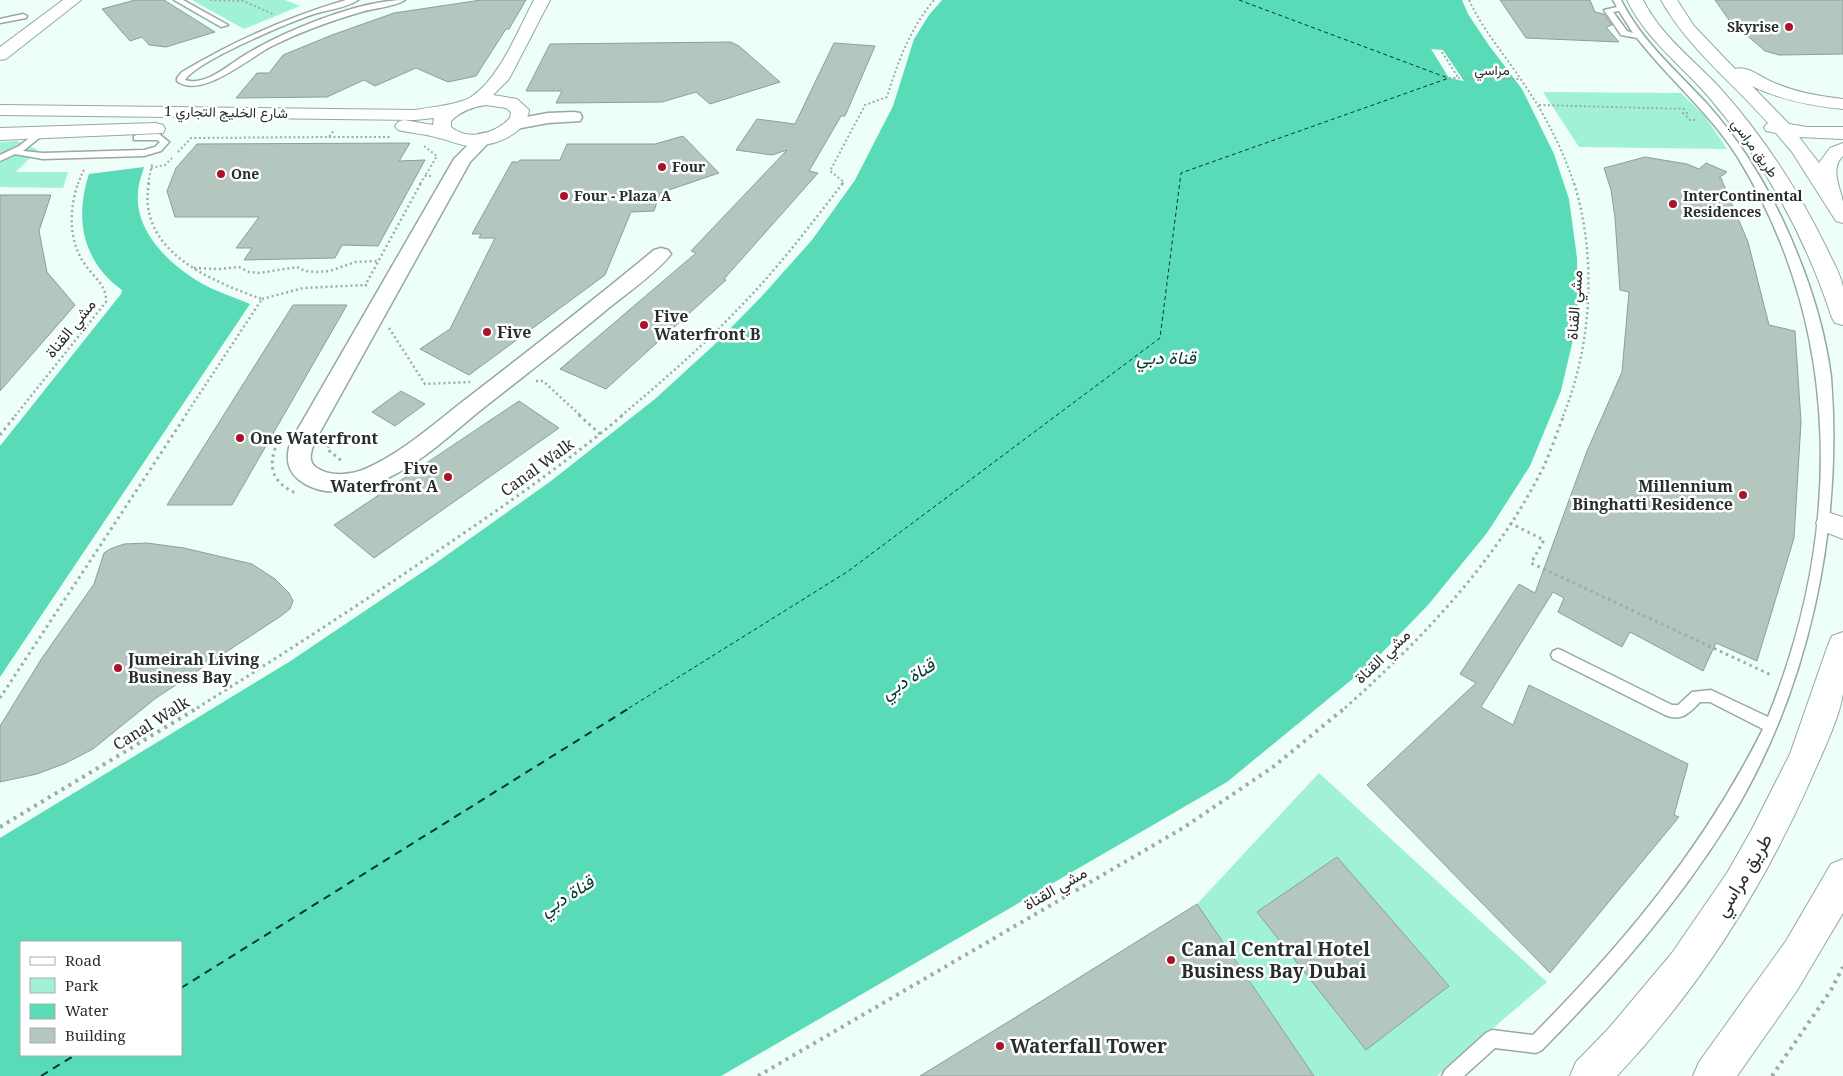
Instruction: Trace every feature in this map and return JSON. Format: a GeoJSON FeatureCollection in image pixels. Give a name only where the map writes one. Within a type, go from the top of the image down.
{"type":"FeatureCollection","features":[{"type":"Feature","properties":{"kind":"street"},"geometry":{"type":"LineString","coordinates":[[0,55],[73,0]]}},
{"type":"Feature","properties":{"kind":"street"},"geometry":{"type":"LineString","coordinates":[[501,101],[498,90],[500,79],[542,0]]}},
{"type":"Feature","properties":{"kind":"street","name":"طريق مراسي"},"geometry":{"type":"LineString","coordinates":[[1669,0],[1683,23],[1783,130],[1830,193],[1843,216]]}},
{"type":"Feature","properties":{"kind":"street"},"geometry":{"type":"LineString","coordinates":[[1625,3],[1644,16],[1654,29],[1745,123],[1783,130],[1843,133]]}},
{"type":"Feature","properties":{"kind":"street"},"geometry":{"type":"LineString","coordinates":[[0,33],[39,6]]}},
{"type":"Feature","properties":{"kind":"street"},"geometry":{"type":"LineString","coordinates":[[0,64],[26,42],[26,34]]}},
{"type":"Feature","properties":{"kind":"street"},"geometry":{"type":"LineString","coordinates":[[1710,52],[1750,78],[1770,87],[1802,98],[1843,104]]}},
{"type":"Feature","properties":{"kind":"street"},"geometry":{"type":"LineString","coordinates":[[477,101],[500,79]]}},
{"type":"Feature","properties":{"kind":"street"},"geometry":{"type":"LineString","coordinates":[[1714,92],[1720,96],[1737,101],[1750,99],[1752,96],[1750,93]]}},
{"type":"Feature","properties":{"kind":"street"},"geometry":{"type":"LineString","coordinates":[[0,93],[59,110]]}},
{"type":"Feature","properties":{"kind":"street"},"geometry":{"type":"LineString","coordinates":[[477,101],[501,101],[516,106],[518,119],[574,117]]}},
{"type":"Feature","properties":{"kind":"street","name":"شارع الخليج التجاري 1"},"geometry":{"type":"LineString","coordinates":[[0,110],[415,115],[452,110],[477,101]]}},
{"type":"Feature","properties":{"kind":"street"},"geometry":{"type":"LineString","coordinates":[[452,110],[442,120],[442,129],[456,144],[378,309],[299,450],[301,467],[315,479],[326,482],[345,482],[366,478],[380,472],[429,439],[504,381],[661,254]]}},
{"type":"Feature","properties":{"kind":"street"},"geometry":{"type":"LineString","coordinates":[[1745,123],[1768,112],[1843,111]]}},
{"type":"Feature","properties":{"kind":"street","name":"شارع الخليج التجاري 1"},"geometry":{"type":"LineString","coordinates":[[0,134],[41,132],[134,134],[398,126],[423,128],[456,144],[503,133],[518,119]]}},
{"type":"Feature","properties":{"kind":"street","name":"طريق مراسي"},"geometry":{"type":"LineString","coordinates":[[1745,123],[1756,146],[1779,181],[1814,245],[1837,298],[1843,318]]}},
{"type":"Feature","properties":{"kind":"street"},"geometry":{"type":"LineString","coordinates":[[1756,146],[1756,142],[1768,139],[1786,143],[1799,151]]}},
{"type":"Feature","properties":{"kind":"street"},"geometry":{"type":"LineString","coordinates":[[1830,193],[1825,171],[1826,163],[1831,156],[1843,149]]}},
{"type":"Feature","properties":{"kind":"street"},"geometry":{"type":"LineString","coordinates":[[1756,179],[1779,181]]}},
{"type":"Feature","properties":{"kind":"street","name":"طريق مراسي"},"geometry":{"type":"LineString","coordinates":[[1590,1076],[1655,1003],[1704,938],[1745,876],[1779,814],[1805,755],[1843,645]]}},
{"type":"Feature","properties":{"kind":"street"},"geometry":{"type":"LineString","coordinates":[[1713,1076],[1780,984],[1807,942],[1843,876]]}},
{"type":"Feature","properties":{"kind":"lane"},"geometry":{"type":"LineString","coordinates":[[178,0],[224,25]]}},
{"type":"Feature","properties":{"kind":"lane"},"geometry":{"type":"LineString","coordinates":[[354,0],[288,21],[238,43],[185,74],[181,81],[192,84],[209,80],[254,52],[292,35],[345,15],[400,0]]}},
{"type":"Feature","properties":{"kind":"lane"},"geometry":{"type":"LineString","coordinates":[[1451,1076],[1492,1039],[1536,1044],[1584,996],[1634,940],[1677,884],[1714,830],[1745,777],[1771,726],[1787,682],[1836,526],[1835,430],[1831,386],[1824,345],[1815,312],[1792,249],[1756,179],[1715,119],[1641,37],[1625,3]]}},
{"type":"Feature","properties":{"kind":"lane"},"geometry":{"type":"LineString","coordinates":[[0,21],[23,16]]}},
{"type":"Feature","properties":{"kind":"lane"},"geometry":{"type":"LineString","coordinates":[[0,158],[28,145],[41,132]]}},
{"type":"Feature","properties":{"kind":"lane"},"geometry":{"type":"LineString","coordinates":[[16,152],[43,156],[128,153],[151,152],[165,142],[159,137],[134,134],[137,143],[128,153]]}},
{"type":"Feature","properties":{"kind":"lane"},"geometry":{"type":"LineString","coordinates":[[1558,655],[1670,711],[1684,711],[1697,696],[1711,696],[1771,726]]}},
{"type":"Feature","properties":{"kind":"path"},"geometry":{"type":"LineString","coordinates":[[209,0],[243,1],[288,21]]}},
{"type":"Feature","properties":{"kind":"path","name":"Canal Walk"},"geometry":{"type":"LineString","coordinates":[[0,827],[154,735],[382,589],[477,525],[600,434],[674,372],[744,304],[800,242],[822,214],[844,182],[830,171],[864,105],[887,97],[906,39],[934,0]]}},
{"type":"Feature","properties":{"kind":"path","name":"مشي القناة"},"geometry":{"type":"LineString","coordinates":[[758,1076],[1199,818],[1271,768],[1335,718],[1390,668],[1437,619],[1477,570],[1510,523],[1532,486],[1565,416],[1576,382],[1588,319],[1589,260],[1580,205],[1564,156],[1539,105],[1480,23],[1469,0]]}},
{"type":"Feature","properties":{"kind":"path"},"geometry":{"type":"LineString","coordinates":[[1442,52],[1461,80]]}},
{"type":"Feature","properties":{"kind":"path","name":"مراسي"},"geometry":{"type":"LineString","coordinates":[[1449,78],[1461,80],[1521,79]]}},
{"type":"Feature","properties":{"kind":"path"},"geometry":{"type":"LineString","coordinates":[[1539,105],[1686,109]]}},
{"type":"Feature","properties":{"kind":"path"},"geometry":{"type":"LineString","coordinates":[[329,137],[394,137]]}},
{"type":"Feature","properties":{"kind":"path"},"geometry":{"type":"LineString","coordinates":[[418,142],[436,156],[425,176]]}},
{"type":"Feature","properties":{"kind":"path"},"geometry":{"type":"LineString","coordinates":[[143,163],[153,162],[146,189],[149,216],[162,241],[172,253],[191,268],[219,284],[262,300],[303,288],[366,285],[362,293]]}},
{"type":"Feature","properties":{"kind":"path"},"geometry":{"type":"LineString","coordinates":[[151,168],[165,165]]}},
{"type":"Feature","properties":{"kind":"path","name":"مشي القناة"},"geometry":{"type":"LineString","coordinates":[[0,434],[106,302],[106,293],[78,253],[72,230],[71,206],[83,171],[93,170]]}},
{"type":"Feature","properties":{"kind":"path"},"geometry":{"type":"LineString","coordinates":[[191,268],[218,269],[239,266],[249,272],[259,273],[297,267],[305,271],[317,272],[330,271],[355,262],[378,261]]}},
{"type":"Feature","properties":{"kind":"path"},"geometry":{"type":"LineString","coordinates":[[0,698],[262,300]]}},
{"type":"Feature","properties":{"kind":"path"},"geometry":{"type":"LineString","coordinates":[[378,309],[400,309],[385,336]]}},
{"type":"Feature","properties":{"kind":"path"},"geometry":{"type":"LineString","coordinates":[[389,328],[425,384],[476,382],[468,388]]}},
{"type":"Feature","properties":{"kind":"path"},"geometry":{"type":"LineString","coordinates":[[504,381],[543,381],[600,434]]}},
{"type":"Feature","properties":{"kind":"path"},"geometry":{"type":"LineString","coordinates":[[333,433],[327,449],[342,462],[351,461]]}},
{"type":"Feature","properties":{"kind":"path"},"geometry":{"type":"LineString","coordinates":[[278,441],[274,449],[272,471],[282,487],[304,496]]}},
{"type":"Feature","properties":{"kind":"path"},"geometry":{"type":"LineString","coordinates":[[1510,523],[1544,540],[1531,563],[1787,682]]}},
{"type":"Feature","properties":{"kind":"path"},"geometry":{"type":"LineString","coordinates":[[1772,1076],[1831,990],[1843,967]]}},
{"type":"Feature","properties":{"kind":"green space"},"geometry":{"type":"Polygon","coordinates":[[[192,0],[285,0],[300,6],[244,29],[192,0]]]}},
{"type":"Feature","properties":{"kind":"green space"},"geometry":{"type":"Polygon","coordinates":[[[1543,92],[1681,93],[1704,115],[1727,149],[1579,147],[1543,92]]]}},
{"type":"Feature","properties":{"kind":"green space"},"geometry":{"type":"Polygon","coordinates":[[[17,141],[38,150],[16,172],[68,172],[63,188],[0,187],[0,142],[17,141]]]}},
{"type":"Feature","properties":{"kind":"green space"},"geometry":{"type":"Polygon","coordinates":[[[1319,773],[1547,982],[1437,1076],[1314,1076],[1197,904],[1319,773]]]}},
{"type":"Feature","properties":{"kind":"water","name":"قناة دبي"},"geometry":{"type":"Polygon","coordinates":[[[942,0],[1462,0],[1468,14],[1488,44],[1522,89],[1554,154],[1569,199],[1577,258],[1578,318],[1561,391],[1530,466],[1487,533],[1428,605],[1372,663],[1227,782],[721,1076],[0,1076],[0,838],[289,662],[433,565],[551,481],[655,399],[714,345],[762,296],[812,240],[855,180],[893,106],[914,39],[929,15],[942,0]]]}},
{"type":"Feature","properties":{"kind":"water"},"geometry":{"type":"Polygon","coordinates":[[[144,167],[138,190],[139,209],[143,224],[151,238],[174,264],[187,274],[215,290],[250,304],[0,677],[0,446],[121,294],[122,290],[98,266],[90,253],[85,238],[82,207],[89,174],[144,167]]]}},
{"type":"Feature","properties":{"kind":"pier"},"geometry":{"type":"Polygon","coordinates":[[[1431,49],[1443,50],[1464,81],[1449,78],[1431,49]]]}},
{"type":"Feature","properties":{"kind":"building"},"geometry":{"type":"Polygon","coordinates":[[[135,0],[164,0],[215,32],[166,47],[149,45],[142,37],[130,41],[102,9],[135,0]]]}},
{"type":"Feature","properties":{"kind":"building"},"geometry":{"type":"Polygon","coordinates":[[[481,0],[526,0],[509,29],[506,29],[476,76],[448,82],[416,68],[375,86],[364,80],[327,97],[236,98],[257,73],[269,73],[283,55],[332,35],[394,13],[481,0]]]}},
{"type":"Feature","properties":{"kind":"building"},"geometry":{"type":"Polygon","coordinates":[[[1500,0],[1590,0],[1595,12],[1604,14],[1612,25],[1606,27],[1619,42],[1526,38],[1500,0]]]}},
{"type":"Feature","properties":{"kind":"building","name":"Skyrise"},"geometry":{"type":"Polygon","coordinates":[[[1715,0],[1843,0],[1843,54],[1779,55],[1765,51],[1729,20],[1715,0]]]}},
{"type":"Feature","properties":{"kind":"building"},"geometry":{"type":"Polygon","coordinates":[[[731,42],[739,46],[780,82],[710,104],[696,92],[662,102],[556,103],[562,91],[526,91],[550,44],[731,42]]]}},
{"type":"Feature","properties":{"kind":"building"},"geometry":{"type":"Polygon","coordinates":[[[834,43],[875,46],[845,116],[841,116],[809,171],[818,173],[724,279],[726,280],[606,389],[560,369],[696,253],[691,251],[787,150],[772,155],[736,150],[757,119],[795,124],[834,43]]]}},
{"type":"Feature","properties":{"kind":"building"},"geometry":{"type":"Polygon","coordinates":[[[683,136],[719,173],[660,193],[654,211],[631,212],[605,275],[469,375],[420,349],[450,329],[495,238],[479,238],[481,234],[472,234],[512,162],[520,160],[560,160],[567,144],[655,144],[683,136]]]}},
{"type":"Feature","properties":{"kind":"building"},"geometry":{"type":"Polygon","coordinates":[[[410,143],[399,161],[425,160],[378,246],[342,245],[335,258],[244,260],[252,248],[236,248],[259,217],[175,217],[167,191],[176,168],[197,144],[410,143]]]}},
{"type":"Feature","properties":{"kind":"building"},"geometry":{"type":"Polygon","coordinates":[[[1645,157],[1687,164],[1699,169],[1706,163],[1727,172],[1719,178],[1721,178],[1748,242],[1769,325],[1795,331],[1801,422],[1794,538],[1757,661],[1716,643],[1703,671],[1630,632],[1622,647],[1558,612],[1564,598],[1553,592],[1481,707],[1513,725],[1529,685],[1688,764],[1674,815],[1679,817],[1550,973],[1367,785],[1476,683],[1460,674],[1519,584],[1535,593],[1587,451],[1622,372],[1629,292],[1620,290],[1615,218],[1611,190],[1604,168],[1645,157]]]}},
{"type":"Feature","properties":{"kind":"building"},"geometry":{"type":"Polygon","coordinates":[[[0,195],[51,195],[39,231],[47,272],[75,305],[0,391],[0,195]]]}},
{"type":"Feature","properties":{"kind":"building","name":"One Waterfront"},"geometry":{"type":"Polygon","coordinates":[[[293,305],[347,305],[232,505],[167,505],[293,305]]]}},
{"type":"Feature","properties":{"kind":"building"},"geometry":{"type":"Polygon","coordinates":[[[401,391],[425,404],[395,426],[372,412],[401,391]]]}},
{"type":"Feature","properties":{"kind":"building","name":"Five Waterfront A"},"geometry":{"type":"Polygon","coordinates":[[[519,401],[559,428],[374,558],[334,525],[519,401]]]}},
{"type":"Feature","properties":{"kind":"building","name":"Jumeirah Living Business Bay"},"geometry":{"type":"Polygon","coordinates":[[[147,543],[184,548],[252,564],[275,579],[289,593],[293,601],[290,609],[156,698],[93,749],[66,763],[37,774],[0,782],[0,726],[42,658],[94,584],[104,553],[124,544],[147,543]]]}},
{"type":"Feature","properties":{"kind":"building"},"geometry":{"type":"Polygon","coordinates":[[[1337,857],[1449,986],[1366,1050],[1257,912],[1337,857]]]}},
{"type":"Feature","properties":{"kind":"building","name":"Canal Central Hotel Business Bay Dubai"},"geometry":{"type":"Polygon","coordinates":[[[1197,904],[1314,1076],[920,1076],[1016,1017],[1197,904]]]}},
{"type":"Feature","properties":{"kind":"ferry route"},"geometry":{"type":"LineString","coordinates":[[1239,0],[1448,78]]}},
{"type":"Feature","properties":{"kind":"ferry route"},"geometry":{"type":"LineString","coordinates":[[629,708],[847,572],[1160,338],[1181,173],[1449,78]]}},
{"type":"Feature","properties":{"kind":"ferry route"},"geometry":{"type":"LineString","coordinates":[[182,987],[631,707]]}},
{"type":"Feature","properties":{"kind":"ferry route"},"geometry":{"type":"LineString","coordinates":[[41,1076],[73,1056]]}},
{"type":"Feature","properties":{"kind":"place","name":"Skyrise"},"geometry":{"type":"Point","coordinates":[1789,27]}},
{"type":"Feature","properties":{"kind":"place","name":"Four"},"geometry":{"type":"Point","coordinates":[662,167]}},
{"type":"Feature","properties":{"kind":"place","name":"One"},"geometry":{"type":"Point","coordinates":[221,174]}},
{"type":"Feature","properties":{"kind":"place","name":"Four - Plaza A"},"geometry":{"type":"Point","coordinates":[564,196]}},
{"type":"Feature","properties":{"kind":"place","name":"InterContinental Residences"},"geometry":{"type":"Point","coordinates":[1673,204]}},
{"type":"Feature","properties":{"kind":"place","name":"Five Waterfront B"},"geometry":{"type":"Point","coordinates":[644,325]}},
{"type":"Feature","properties":{"kind":"place","name":"Five"},"geometry":{"type":"Point","coordinates":[487,332]}},
{"type":"Feature","properties":{"kind":"place","name":"One Waterfront"},"geometry":{"type":"Point","coordinates":[240,438]}},
{"type":"Feature","properties":{"kind":"place","name":"Five Waterfront A"},"geometry":{"type":"Point","coordinates":[448,477]}},
{"type":"Feature","properties":{"kind":"place","name":"Millennium Binghatti Residence"},"geometry":{"type":"Point","coordinates":[1743,495]}},
{"type":"Feature","properties":{"kind":"place","name":"Jumeirah Living Business Bay"},"geometry":{"type":"Point","coordinates":[118,668]}},
{"type":"Feature","properties":{"kind":"place","name":"Canal Central Hotel Business Bay Dubai"},"geometry":{"type":"Point","coordinates":[1171,960]}},
{"type":"Feature","properties":{"kind":"place","name":"Waterfall Tower"},"geometry":{"type":"Point","coordinates":[1000,1046]}}]}
